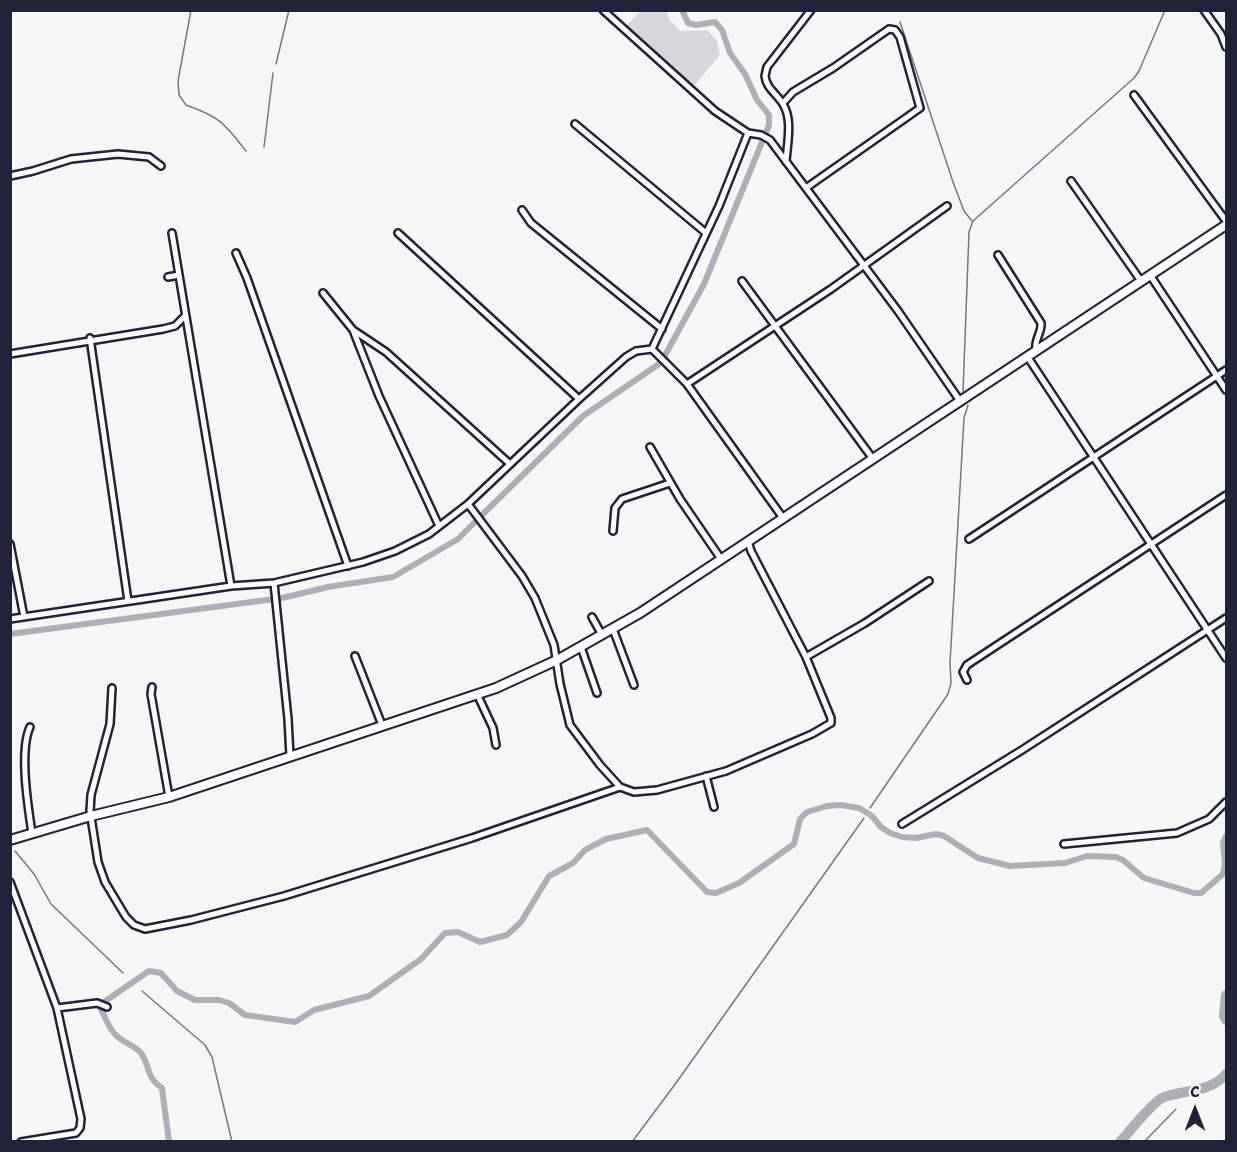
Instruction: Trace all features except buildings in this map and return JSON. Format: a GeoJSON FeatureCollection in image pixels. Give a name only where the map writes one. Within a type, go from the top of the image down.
{"type":"FeatureCollection","features":[{"type":"Feature","properties":{"kind":"main road"},"geometry":{"type":"LineString","coordinates":[[11,837],[170,797],[477,694],[516,680],[557,660],[640,613],[1227,223]]}},
{"type":"Feature","properties":{"kind":"street"},"geometry":{"type":"LineString","coordinates":[[603,10],[715,111],[748,133],[768,138],[918,340],[960,401]]}},
{"type":"Feature","properties":{"kind":"street"},"geometry":{"type":"LineString","coordinates":[[786,162],[788,117],[783,104],[765,81],[766,71],[811,10]]}},
{"type":"Feature","properties":{"kind":"street"},"geometry":{"type":"LineString","coordinates":[[1204,10],[1227,47]]}},
{"type":"Feature","properties":{"kind":"street"},"geometry":{"type":"LineString","coordinates":[[783,104],[793,92],[833,68],[889,29],[893,29],[900,37],[920,108],[806,188]]}},
{"type":"Feature","properties":{"kind":"street"},"geometry":{"type":"LineString","coordinates":[[1221,34],[1227,30]]}},
{"type":"Feature","properties":{"kind":"street"},"geometry":{"type":"LineString","coordinates":[[1134,95],[1227,223]]}},
{"type":"Feature","properties":{"kind":"street"},"geometry":{"type":"LineString","coordinates":[[575,124],[706,233]]}},
{"type":"Feature","properties":{"kind":"street"},"geometry":{"type":"LineString","coordinates":[[652,349],[726,191],[748,133]]}},
{"type":"Feature","properties":{"kind":"street"},"geometry":{"type":"LineString","coordinates":[[10,176],[70,159],[117,154],[148,157],[161,166]]}},
{"type":"Feature","properties":{"kind":"street"},"geometry":{"type":"LineString","coordinates":[[1071,181],[1141,281]]}},
{"type":"Feature","properties":{"kind":"street"},"geometry":{"type":"LineString","coordinates":[[687,384],[863,267],[947,206]]}},
{"type":"Feature","properties":{"kind":"street"},"geometry":{"type":"LineString","coordinates":[[522,210],[531,223],[662,329]]}},
{"type":"Feature","properties":{"kind":"street"},"geometry":{"type":"LineString","coordinates":[[172,233],[231,586]]}},
{"type":"Feature","properties":{"kind":"street"},"geometry":{"type":"LineString","coordinates":[[398,233],[579,399]]}},
{"type":"Feature","properties":{"kind":"street"},"geometry":{"type":"LineString","coordinates":[[236,253],[247,278],[348,566]]}},
{"type":"Feature","properties":{"kind":"street"},"geometry":{"type":"LineString","coordinates":[[998,255],[1041,322],[1042,329],[1036,340],[1036,350]]}},
{"type":"Feature","properties":{"kind":"street"},"geometry":{"type":"LineString","coordinates":[[168,277],[178,275]]}},
{"type":"Feature","properties":{"kind":"street"},"geometry":{"type":"LineString","coordinates":[[1150,275],[1227,390]]}},
{"type":"Feature","properties":{"kind":"street"},"geometry":{"type":"LineString","coordinates":[[742,280],[873,459]]}},
{"type":"Feature","properties":{"kind":"street"},"geometry":{"type":"LineString","coordinates":[[323,293],[352,330],[379,396],[439,526]]}},
{"type":"Feature","properties":{"kind":"street"},"geometry":{"type":"LineString","coordinates":[[10,354],[175,326],[185,316]]}},
{"type":"Feature","properties":{"kind":"street"},"geometry":{"type":"LineString","coordinates":[[352,330],[386,352],[510,464]]}},
{"type":"Feature","properties":{"kind":"street"},"geometry":{"type":"LineString","coordinates":[[90,339],[128,602]]}},
{"type":"Feature","properties":{"kind":"street"},"geometry":{"type":"LineString","coordinates":[[10,619],[231,586],[274,583],[348,566],[395,551],[429,534],[468,504],[579,399],[634,352],[652,349]]}},
{"type":"Feature","properties":{"kind":"street"},"geometry":{"type":"LineString","coordinates":[[652,349],[687,384],[783,518]]}},
{"type":"Feature","properties":{"kind":"street"},"geometry":{"type":"LineString","coordinates":[[1027,356],[1227,658]]}},
{"type":"Feature","properties":{"kind":"street"},"geometry":{"type":"LineString","coordinates":[[969,539],[1227,370]]}},
{"type":"Feature","properties":{"kind":"street"},"geometry":{"type":"LineString","coordinates":[[650,447],[670,483],[721,559]]}},
{"type":"Feature","properties":{"kind":"street"},"geometry":{"type":"LineString","coordinates":[[613,531],[615,508],[622,499],[670,483]]}},
{"type":"Feature","properties":{"kind":"street"},"geometry":{"type":"LineString","coordinates":[[967,680],[963,672],[967,664],[1227,495]]}},
{"type":"Feature","properties":{"kind":"street"},"geometry":{"type":"LineString","coordinates":[[468,504],[529,586],[550,634],[570,725],[620,787],[634,792],[657,790],[726,771],[830,724],[831,718],[806,657],[748,541]]}},
{"type":"Feature","properties":{"kind":"street"},"geometry":{"type":"LineString","coordinates":[[10,544],[24,617]]}},
{"type":"Feature","properties":{"kind":"street"},"geometry":{"type":"LineString","coordinates":[[806,657],[865,623],[929,581]]}},
{"type":"Feature","properties":{"kind":"street"},"geometry":{"type":"LineString","coordinates":[[274,583],[290,756]]}},
{"type":"Feature","properties":{"kind":"street"},"geometry":{"type":"LineString","coordinates":[[592,617],[602,635]]}},
{"type":"Feature","properties":{"kind":"street"},"geometry":{"type":"LineString","coordinates":[[902,824],[1227,618]]}},
{"type":"Feature","properties":{"kind":"street"},"geometry":{"type":"LineString","coordinates":[[613,628],[634,685]]}},
{"type":"Feature","properties":{"kind":"street"},"geometry":{"type":"LineString","coordinates":[[581,647],[597,693]]}},
{"type":"Feature","properties":{"kind":"street"},"geometry":{"type":"LineString","coordinates":[[355,656],[382,725]]}},
{"type":"Feature","properties":{"kind":"street"},"geometry":{"type":"LineString","coordinates":[[152,687],[151,694],[170,797]]}},
{"type":"Feature","properties":{"kind":"street"},"geometry":{"type":"LineString","coordinates":[[112,688],[110,724],[89,806],[98,862],[105,882],[130,922],[137,927],[152,929],[306,889],[462,841],[620,787]]}},
{"type":"Feature","properties":{"kind":"street"},"geometry":{"type":"LineString","coordinates":[[477,694],[493,728],[496,745]]}},
{"type":"Feature","properties":{"kind":"street"},"geometry":{"type":"LineString","coordinates":[[30,727],[26,737],[26,790],[32,833]]}},
{"type":"Feature","properties":{"kind":"street"},"geometry":{"type":"LineString","coordinates":[[706,776],[714,807]]}},
{"type":"Feature","properties":{"kind":"street"},"geometry":{"type":"LineString","coordinates":[[1064,844],[1177,833],[1205,821],[1227,802]]}},
{"type":"Feature","properties":{"kind":"street"},"geometry":{"type":"LineString","coordinates":[[10,882],[57,1008],[75,1090],[80,1128],[76,1133],[21,1142]]}},
{"type":"Feature","properties":{"kind":"street"},"geometry":{"type":"LineString","coordinates":[[57,1008],[104,1005]]}},
{"type":"Feature","properties":{"kind":"shaded area"},"geometry":{"type":"Polygon","coordinates":[[[641,11],[666,11],[670,21],[681,31],[707,30],[717,41],[720,55],[693,87],[625,27],[641,11]]]}},
{"type":"Feature","properties":{"kind":"waterway"},"geometry":{"type":"LineString","coordinates":[[191,10],[178,81],[179,95],[186,105],[207,113],[220,122],[246,151]]}},
{"type":"Feature","properties":{"kind":"waterway"},"geometry":{"type":"LineString","coordinates":[[276,64],[289,10]]}},
{"type":"Feature","properties":{"kind":"waterway"},"geometry":{"type":"LineString","coordinates":[[663,359],[704,284],[769,125],[769,115],[757,100],[745,74],[730,53],[722,30],[715,22],[696,25],[688,23],[682,10]]}},
{"type":"Feature","properties":{"kind":"waterway"},"geometry":{"type":"LineString","coordinates":[[963,392],[969,232],[973,221],[1134,78],[1165,10]]}},
{"type":"Feature","properties":{"kind":"waterway"},"geometry":{"type":"LineString","coordinates":[[900,22],[953,182],[964,211],[972,221]]}},
{"type":"Feature","properties":{"kind":"waterway"},"geometry":{"type":"LineString","coordinates":[[264,147],[273,73]]}},
{"type":"Feature","properties":{"kind":"waterway"},"geometry":{"type":"LineString","coordinates":[[482,515],[583,416],[659,364]]}},
{"type":"Feature","properties":{"kind":"waterway"},"geometry":{"type":"LineString","coordinates":[[870,808],[948,694],[951,683],[950,663],[964,418],[968,405]]}},
{"type":"Feature","properties":{"kind":"waterway"},"geometry":{"type":"LineString","coordinates":[[10,634],[282,598],[328,587],[393,577],[458,539],[475,522]]}},
{"type":"Feature","properties":{"kind":"waterway"},"geometry":{"type":"LineString","coordinates":[[169,1142],[162,1088],[150,1075],[141,1053],[115,1034],[101,1009],[104,1002],[149,971],[161,973],[177,991],[195,1000],[219,1000],[229,1003],[245,1015],[295,1022],[314,1010],[369,996],[421,959],[445,933],[458,932],[480,942],[507,935],[521,922],[549,876],[573,863],[585,850],[606,839],[647,830],[707,892],[716,893],[739,883],[794,844],[800,819],[807,812],[827,806],[841,805],[859,808],[872,816],[881,827],[890,833],[916,838],[936,834],[944,836],[978,858],[1010,866],[1065,863],[1087,856],[1116,857],[1123,860],[1144,878],[1194,893],[1201,893],[1223,874],[1225,865],[1223,843],[1226,836]]}},
{"type":"Feature","properties":{"kind":"waterway"},"geometry":{"type":"LineString","coordinates":[[632,1142],[864,818]]}},
{"type":"Feature","properties":{"kind":"waterway"},"geometry":{"type":"LineString","coordinates":[[15,851],[34,874],[51,904],[123,973]]}},
{"type":"Feature","properties":{"kind":"waterway"},"geometry":{"type":"LineString","coordinates":[[142,991],[205,1045],[212,1057],[232,1142]]}},
{"type":"Feature","properties":{"kind":"waterway"},"geometry":{"type":"LineString","coordinates":[[1226,995],[1224,1016],[1226,1020]]}},
{"type":"Feature","properties":{"kind":"waterway"},"geometry":{"type":"LineString","coordinates":[[1120,1142],[1147,1111],[1162,1098],[1204,1088],[1220,1080],[1226,1074]]}},
{"type":"Feature","properties":{"kind":"waterway"},"geometry":{"type":"LineString","coordinates":[[1144,1142],[1176,1109]]}}]}
